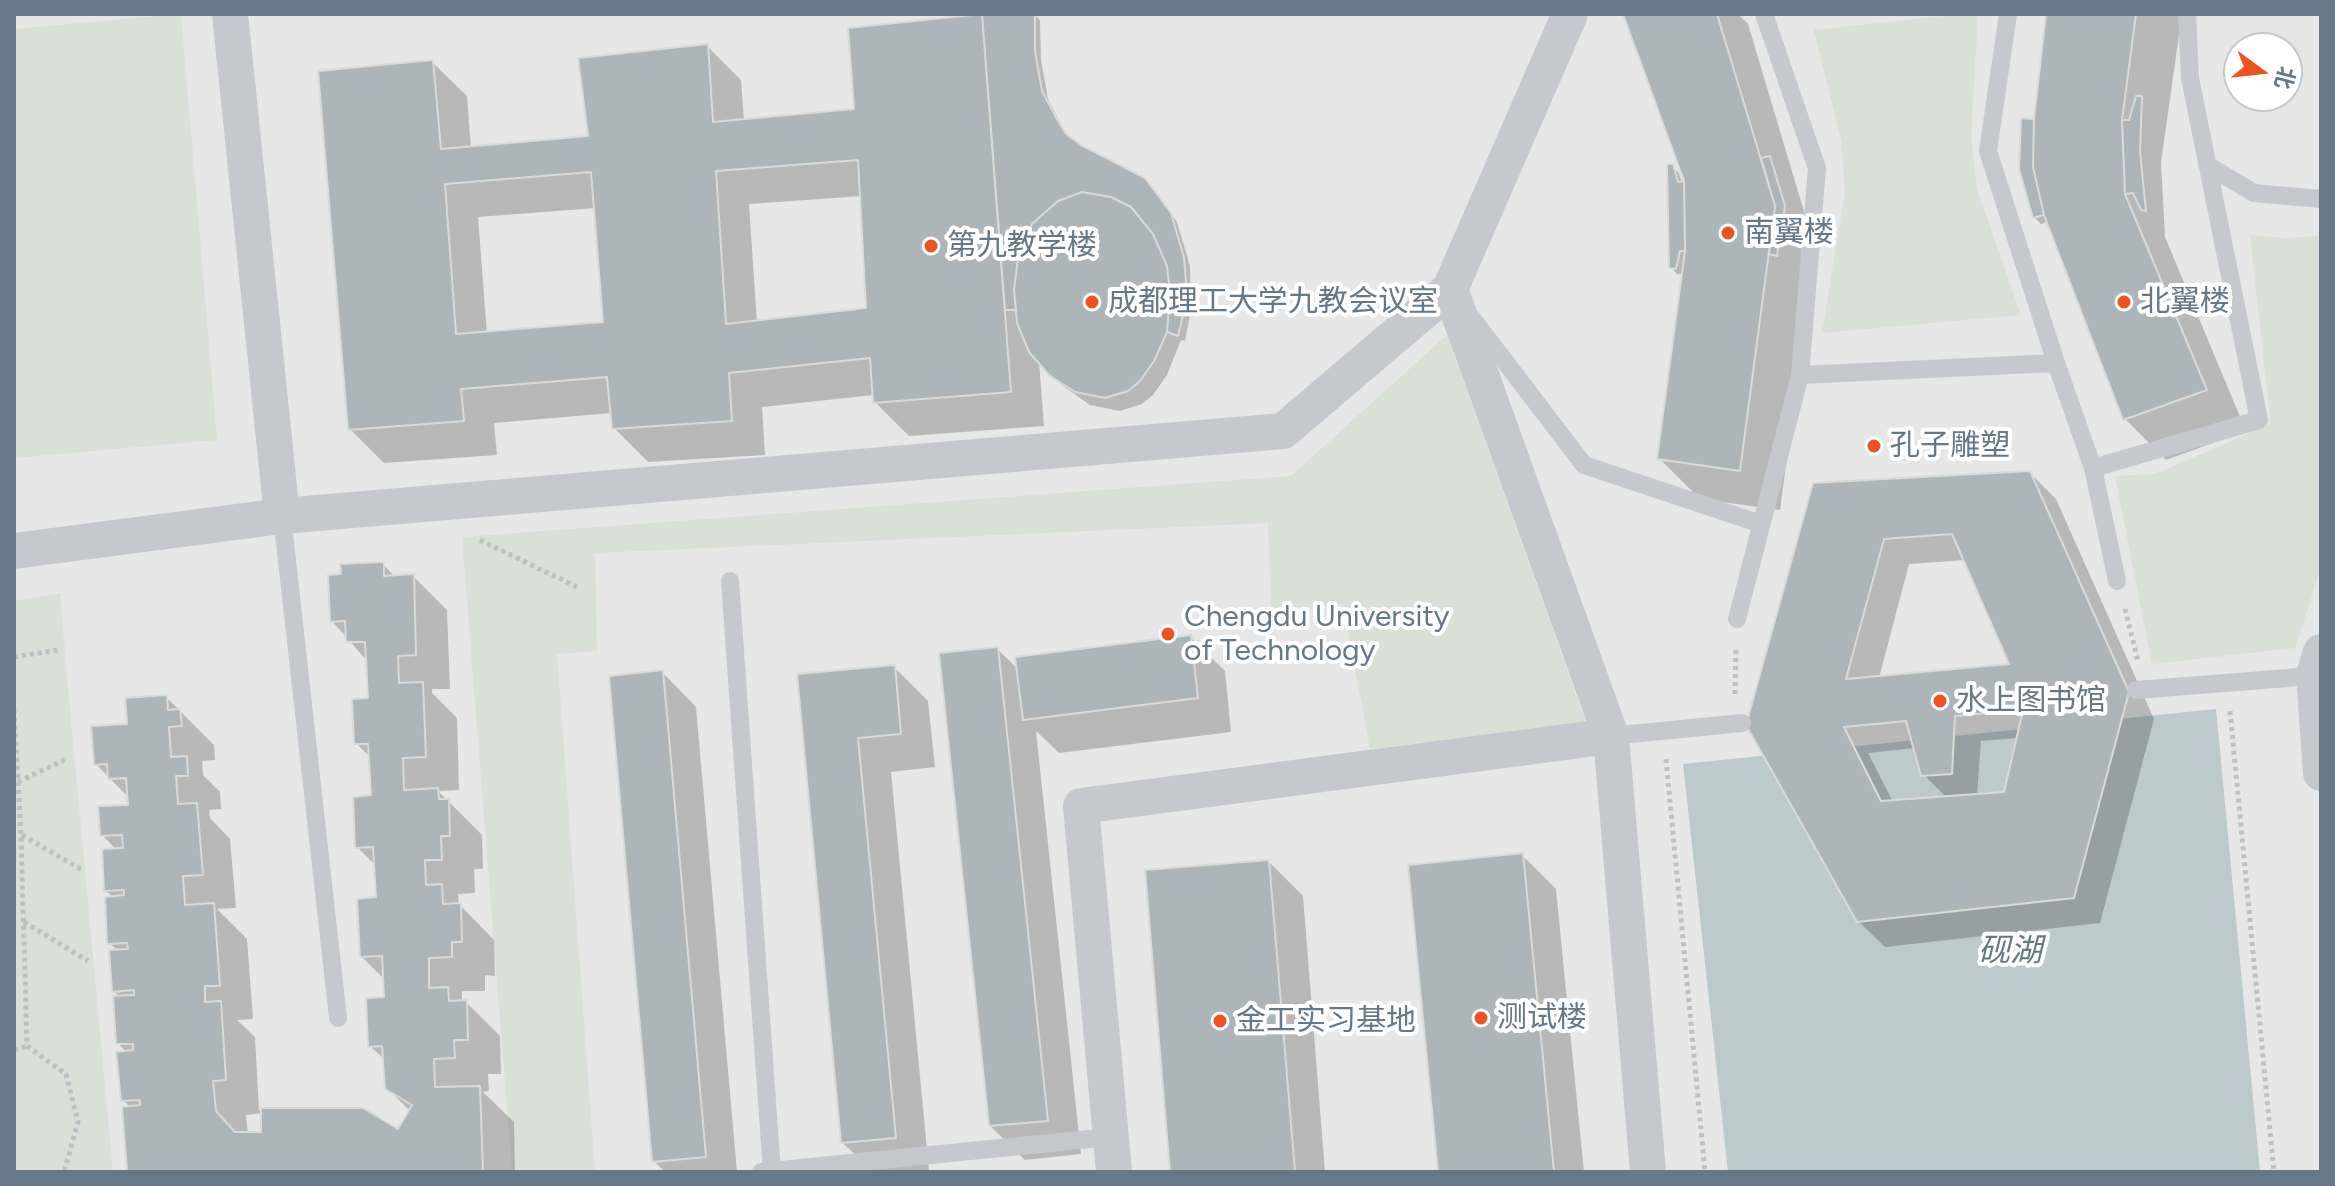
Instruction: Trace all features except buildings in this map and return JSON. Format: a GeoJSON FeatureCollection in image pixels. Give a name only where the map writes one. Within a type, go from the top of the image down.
{"type":"FeatureCollection","features":[{"type":"Feature","properties":{"kind":"street"},"geometry":{"type":"LineString","coordinates":[[230,14],[282,516]]}},
{"type":"Feature","properties":{"kind":"street"},"geometry":{"type":"LineString","coordinates":[[14,551],[282,516],[1283,431],[1450,289],[1570,14]]}},
{"type":"Feature","properties":{"kind":"street"},"geometry":{"type":"LineString","coordinates":[[1450,289],[1611,736],[1648,1172]]}},
{"type":"Feature","properties":{"kind":"street"},"geometry":{"type":"LineString","coordinates":[[2319,665],[2321,773]]}},
{"type":"Feature","properties":{"kind":"street"},"geometry":{"type":"LineString","coordinates":[[1112,1154],[1081,806],[1611,736]]}},
{"type":"Feature","properties":{"kind":"lane"},"geometry":{"type":"LineString","coordinates":[[1737,619],[1800,375],[1817,168],[1764,14]]}},
{"type":"Feature","properties":{"kind":"lane"},"geometry":{"type":"LineString","coordinates":[[2008,14],[1988,151],[2093,468],[2117,581]]}},
{"type":"Feature","properties":{"kind":"lane"},"geometry":{"type":"LineString","coordinates":[[2093,468],[2259,420],[2190,78],[2187,14]]}},
{"type":"Feature","properties":{"kind":"lane"},"geometry":{"type":"LineString","coordinates":[[2207,165],[2254,193],[2321,199]]}},
{"type":"Feature","properties":{"kind":"lane"},"geometry":{"type":"LineString","coordinates":[[1450,289],[1584,465],[1761,524]]}},
{"type":"Feature","properties":{"kind":"lane"},"geometry":{"type":"LineString","coordinates":[[1800,375],[2056,363]]}},
{"type":"Feature","properties":{"kind":"lane"},"geometry":{"type":"LineString","coordinates":[[282,516],[338,1018]]}},
{"type":"Feature","properties":{"kind":"lane"},"geometry":{"type":"LineString","coordinates":[[730,581],[772,1172]]}},
{"type":"Feature","properties":{"kind":"lane"},"geometry":{"type":"LineString","coordinates":[[2141,690],[2227,684],[2319,665]]}},
{"type":"Feature","properties":{"kind":"lane"},"geometry":{"type":"LineString","coordinates":[[1611,736],[1738,724]]}},
{"type":"Feature","properties":{"kind":"lane"},"geometry":{"type":"LineString","coordinates":[[761,1172],[1112,1154]]}},
{"type":"Feature","properties":{"kind":"path"},"geometry":{"type":"LineString","coordinates":[[467,533],[577,587]]}},
{"type":"Feature","properties":{"kind":"path"},"geometry":{"type":"LineString","coordinates":[[2117,581],[2141,690]]}},
{"type":"Feature","properties":{"kind":"path"},"geometry":{"type":"LineString","coordinates":[[1737,619],[1738,724]]}},
{"type":"Feature","properties":{"kind":"path"},"geometry":{"type":"LineString","coordinates":[[14,657],[58,650]]}},
{"type":"Feature","properties":{"kind":"path"},"geometry":{"type":"LineString","coordinates":[[2227,684],[2274,1172]]}},
{"type":"Feature","properties":{"kind":"path"},"geometry":{"type":"LineString","coordinates":[[14,710],[27,1046]]}},
{"type":"Feature","properties":{"kind":"path"},"geometry":{"type":"LineString","coordinates":[[1663,732],[1705,1172]]}},
{"type":"Feature","properties":{"kind":"path"},"geometry":{"type":"LineString","coordinates":[[18,782],[68,758]]}},
{"type":"Feature","properties":{"kind":"path"},"geometry":{"type":"LineString","coordinates":[[21,835],[84,871]]}},
{"type":"Feature","properties":{"kind":"path"},"geometry":{"type":"LineString","coordinates":[[23,921],[88,961]]}},
{"type":"Feature","properties":{"kind":"path"},"geometry":{"type":"LineString","coordinates":[[14,1050],[27,1046]]}},
{"type":"Feature","properties":{"kind":"path"},"geometry":{"type":"LineString","coordinates":[[27,1046],[66,1074],[78,1122],[64,1172]]}},
{"type":"Feature","properties":{"kind":"shaded area","name":"Chengdu University of Technology"},"geometry":{"type":"Polygon","coordinates":[[[14,14],[2321,14],[2321,1172],[14,1172],[14,14]]]}},
{"type":"Feature","properties":{"kind":"shaded area"},"geometry":{"type":"Polygon","coordinates":[[[181,14],[217,440],[14,458],[14,29],[181,14]]]}},
{"type":"Feature","properties":{"kind":"shaded area"},"geometry":{"type":"Polygon","coordinates":[[[1978,14],[1971,137],[1977,189],[2021,315],[1822,333],[1845,192],[1841,140],[1814,30],[1978,14]]]}},
{"type":"Feature","properties":{"kind":"shaded area"},"geometry":{"type":"Polygon","coordinates":[[[2250,235],[2285,238],[2321,236],[2321,568],[2295,648],[2152,664],[2115,476],[2155,474],[2271,424],[2250,235]]]}},
{"type":"Feature","properties":{"kind":"shaded area"},"geometry":{"type":"Polygon","coordinates":[[[1447,335],[1586,723],[1370,749],[1343,605],[1271,609],[1268,523],[595,553],[597,651],[557,654],[595,1172],[512,1172],[462,537],[1291,476],[1447,335]]]}},
{"type":"Feature","properties":{"kind":"shaded area"},"geometry":{"type":"Polygon","coordinates":[[[60,593],[113,1172],[14,1172],[14,601],[60,593]]]}},
{"type":"Feature","properties":{"kind":"water","name":"砚湖"},"geometry":{"type":"Polygon","coordinates":[[[2216,709],[2260,1172],[1728,1172],[1683,764],[2216,709]]]}},
{"type":"Feature","properties":{"kind":"place","name":"南翼楼"},"geometry":{"type":"Point","coordinates":[1728,233]}},
{"type":"Feature","properties":{"kind":"place","name":"第九教学楼"},"geometry":{"type":"Point","coordinates":[931,246]}},
{"type":"Feature","properties":{"kind":"place","name":"成都理工大学九教会议室"},"geometry":{"type":"Point","coordinates":[1092,302]}},
{"type":"Feature","properties":{"kind":"place","name":"北翼楼"},"geometry":{"type":"Point","coordinates":[2124,302]}},
{"type":"Feature","properties":{"kind":"place","name":"孔子雕塑"},"geometry":{"type":"Point","coordinates":[1874,446]}},
{"type":"Feature","properties":{"kind":"place","name":"Chengdu University of Technology"},"geometry":{"type":"Point","coordinates":[1168,634]}},
{"type":"Feature","properties":{"kind":"place","name":"水上图书馆"},"geometry":{"type":"Point","coordinates":[1940,701]}},
{"type":"Feature","properties":{"kind":"place","name":"测试楼"},"geometry":{"type":"Point","coordinates":[1481,1018]}},
{"type":"Feature","properties":{"kind":"place","name":"金工实习基地"},"geometry":{"type":"Point","coordinates":[1220,1021]}}]}
